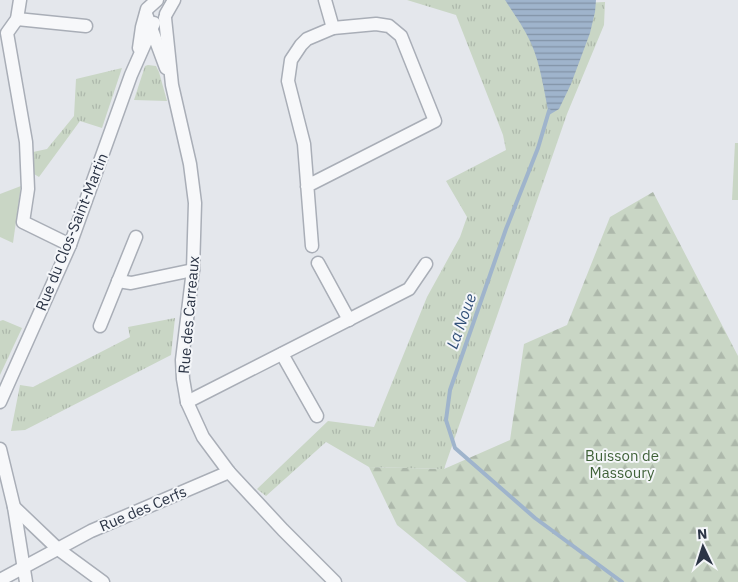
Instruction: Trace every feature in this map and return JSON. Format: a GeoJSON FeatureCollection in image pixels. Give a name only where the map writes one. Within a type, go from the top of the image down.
{"type":"FeatureCollection","features":[{"type":"Feature","properties":{"kind":"street"},"geometry":{"type":"LineString","coordinates":[[20,0],[17,19],[3,31],[26,142],[28,189],[23,222],[70,245]]}},
{"type":"Feature","properties":{"kind":"street"},"geometry":{"type":"LineString","coordinates":[[324,0],[333,28]]}},
{"type":"Feature","properties":{"kind":"street","name":"Rue des Carreaux"},"geometry":{"type":"LineString","coordinates":[[156,11],[163,60],[172,85]]}},
{"type":"Feature","properties":{"kind":"street","name":"Rue des Carreaux"},"geometry":{"type":"LineString","coordinates":[[156,11],[190,164],[192,183],[195,226],[193,270],[182,360],[187,402],[203,437],[229,472],[335,582]]}},
{"type":"Feature","properties":{"kind":"street","name":"Rue du Clos-Saint-Martin"},"geometry":{"type":"LineString","coordinates":[[0,402],[70,245],[156,11]]}},
{"type":"Feature","properties":{"kind":"street"},"geometry":{"type":"LineString","coordinates":[[17,19],[86,26]]}},
{"type":"Feature","properties":{"kind":"street"},"geometry":{"type":"LineString","coordinates":[[307,186],[435,121],[401,36],[389,26],[376,24],[333,28],[307,39],[291,60],[288,74],[291,96],[304,144],[307,186],[312,246]]}},
{"type":"Feature","properties":{"kind":"street"},"geometry":{"type":"LineString","coordinates":[[137,60],[145,56],[163,60]]}},
{"type":"Feature","properties":{"kind":"street"},"geometry":{"type":"LineString","coordinates":[[100,326],[136,237]]}},
{"type":"Feature","properties":{"kind":"street"},"geometry":{"type":"LineString","coordinates":[[318,263],[349,320]]}},
{"type":"Feature","properties":{"kind":"street"},"geometry":{"type":"LineString","coordinates":[[187,402],[409,289],[426,264]]}},
{"type":"Feature","properties":{"kind":"street"},"geometry":{"type":"LineString","coordinates":[[118,281],[131,283],[193,270]]}},
{"type":"Feature","properties":{"kind":"street"},"geometry":{"type":"LineString","coordinates":[[282,354],[317,416]]}},
{"type":"Feature","properties":{"kind":"street"},"geometry":{"type":"LineString","coordinates":[[0,449],[14,507],[26,582]]}},
{"type":"Feature","properties":{"kind":"street","name":"Rue des Cerfs"},"geometry":{"type":"LineString","coordinates":[[0,580],[91,531],[229,472]]}},
{"type":"Feature","properties":{"kind":"street"},"geometry":{"type":"LineString","coordinates":[[14,507],[58,549],[103,582]]}},
{"type":"Feature","properties":{"kind":"green space"},"geometry":{"type":"Polygon","coordinates":[[[407,0],[605,2],[604,25],[567,114],[444,469],[369,467],[326,442],[266,496],[257,489],[328,421],[374,427],[427,297],[460,237],[467,217],[446,181],[506,150],[503,135],[456,15],[407,0]]]}},
{"type":"Feature","properties":{"kind":"green space"},"geometry":{"type":"Polygon","coordinates":[[[145,66],[156,66],[167,101],[134,100],[145,66]]]}},
{"type":"Feature","properties":{"kind":"green space"},"geometry":{"type":"Polygon","coordinates":[[[122,68],[102,128],[80,121],[39,177],[34,174],[33,152],[47,149],[74,116],[76,79],[122,68]]]}},
{"type":"Feature","properties":{"kind":"green space"},"geometry":{"type":"Polygon","coordinates":[[[735,143],[738,143],[738,200],[732,200],[735,143]]]}},
{"type":"Feature","properties":{"kind":"green space"},"geometry":{"type":"Polygon","coordinates":[[[21,186],[13,243],[0,237],[0,194],[21,186]]]}},
{"type":"Feature","properties":{"kind":"green space","name":"Buisson de Massoury"},"geometry":{"type":"Polygon","coordinates":[[[653,192],[738,356],[738,582],[467,582],[397,525],[369,467],[444,469],[510,440],[524,344],[567,325],[610,217],[653,192]]]}},
{"type":"Feature","properties":{"kind":"green space"},"geometry":{"type":"Polygon","coordinates":[[[175,318],[171,355],[25,430],[11,431],[20,385],[33,387],[130,337],[128,327],[175,318]]]}},
{"type":"Feature","properties":{"kind":"green space"},"geometry":{"type":"Polygon","coordinates":[[[3,320],[22,328],[0,375],[0,321],[3,320]]]}},
{"type":"Feature","properties":{"kind":"water"},"geometry":{"type":"Polygon","coordinates":[[[505,0],[596,0],[590,33],[571,84],[559,109],[549,115],[542,79],[531,43],[505,0]]]}},
{"type":"Feature","properties":{"kind":"waterway","name":"La Noue"},"geometry":{"type":"LineString","coordinates":[[549,111],[538,148],[506,229],[450,390],[446,420],[455,448],[535,518],[622,582]]}}]}
